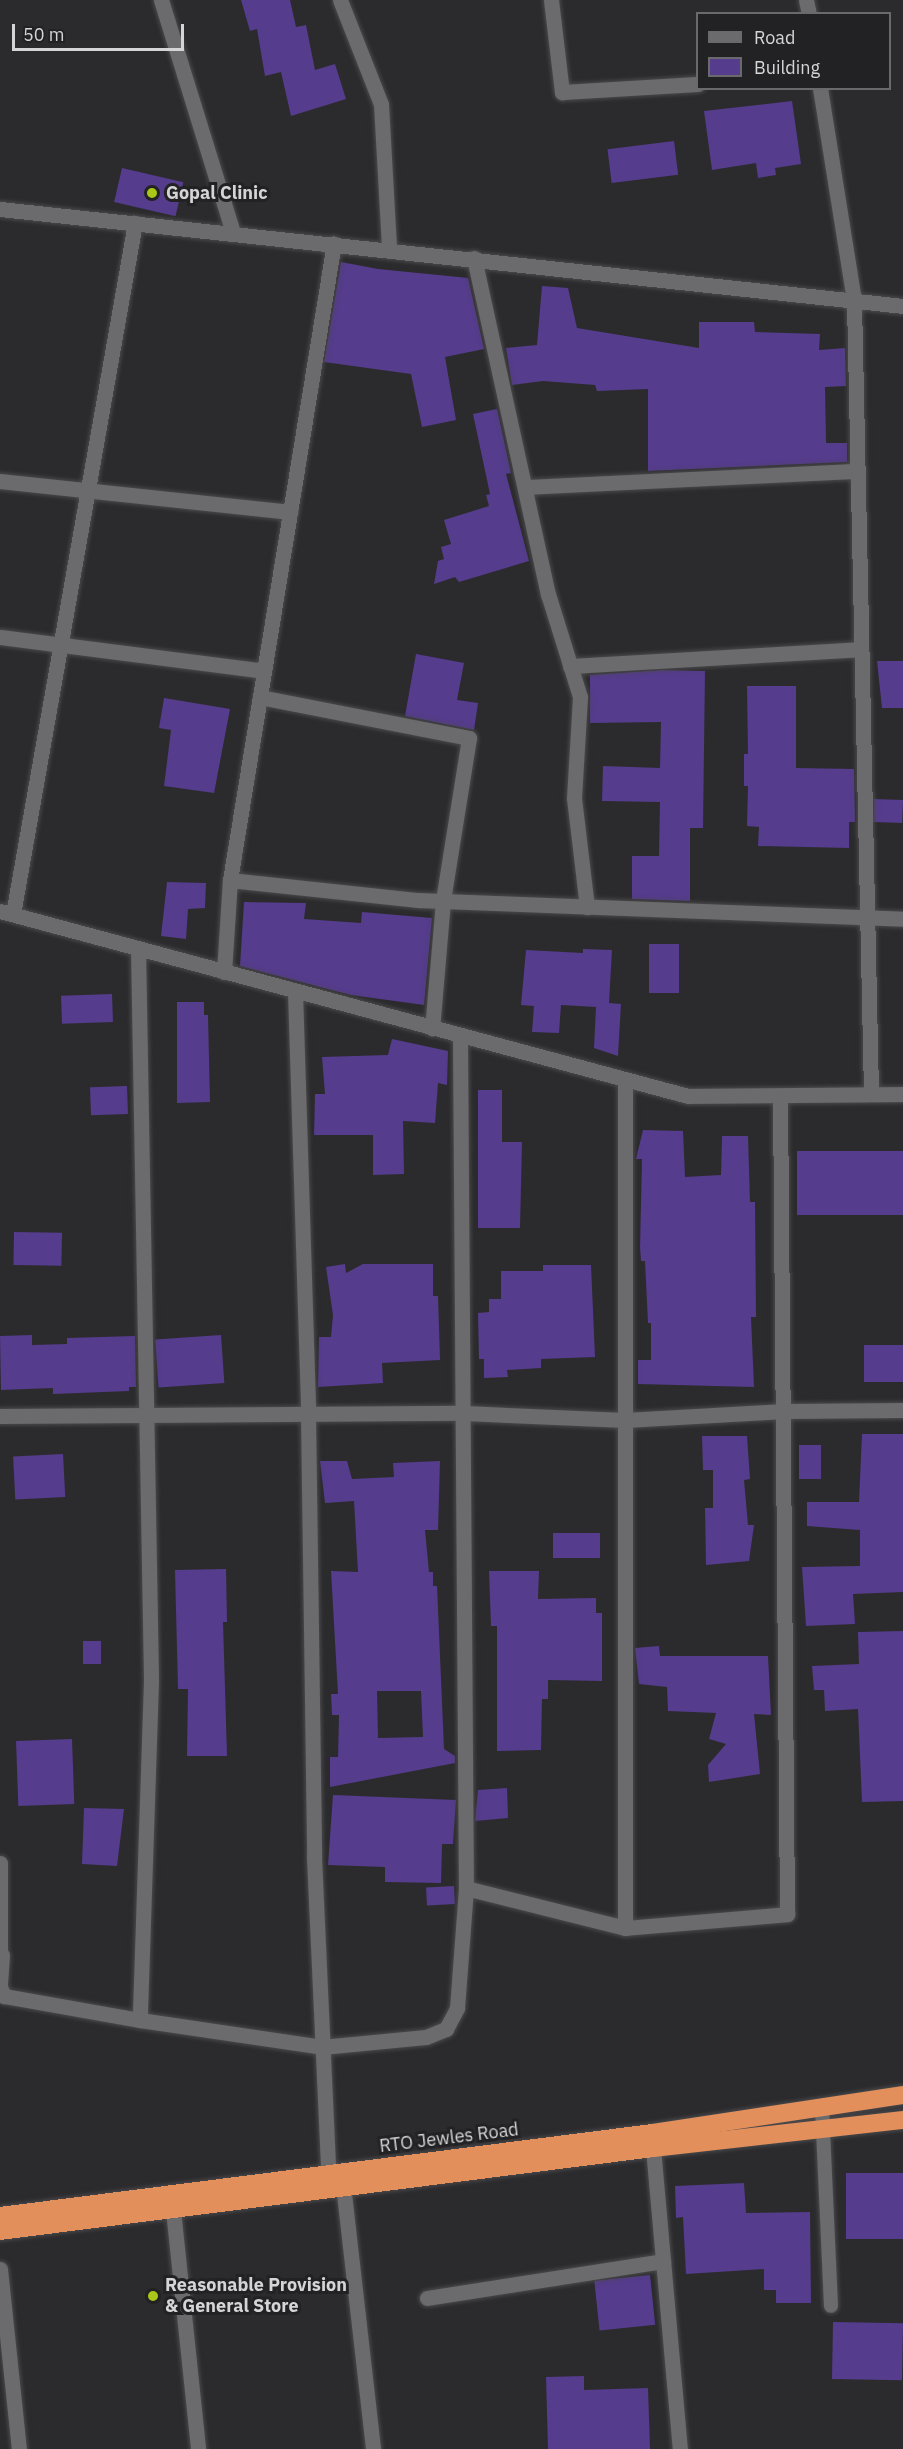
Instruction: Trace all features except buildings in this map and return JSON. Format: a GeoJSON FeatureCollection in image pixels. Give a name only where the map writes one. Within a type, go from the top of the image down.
{"type":"FeatureCollection","features":[{"type":"Feature","properties":{"kind":"highway","name":"RTO Jewles Road"},"geometry":{"type":"LineString","coordinates":[[0,2231],[173,2210],[335,2181],[903,2095]]}},
{"type":"Feature","properties":{"kind":"highway","name":"RTO Jewles Road"},"geometry":{"type":"LineString","coordinates":[[0,2216],[903,2120]]}},
{"type":"Feature","properties":{"kind":"street"},"geometry":{"type":"LineString","coordinates":[[161,0],[233,233]]}},
{"type":"Feature","properties":{"kind":"street"},"geometry":{"type":"LineString","coordinates":[[340,0],[381,104],[389,249]]}},
{"type":"Feature","properties":{"kind":"street"},"geometry":{"type":"LineString","coordinates":[[551,0],[562,92],[696,84]]}},
{"type":"Feature","properties":{"kind":"street"},"geometry":{"type":"LineString","coordinates":[[820,90],[854,301],[871,1094]]}},
{"type":"Feature","properties":{"kind":"street"},"geometry":{"type":"LineString","coordinates":[[0,209],[474,258],[903,306]]}},
{"type":"Feature","properties":{"kind":"street"},"geometry":{"type":"LineString","coordinates":[[135,223],[61,644],[7,913],[460,1037],[688,1096],[780,1097],[903,1094]]}},
{"type":"Feature","properties":{"kind":"street"},"geometry":{"type":"LineString","coordinates":[[224,972],[230,880],[334,243]]}},
{"type":"Feature","properties":{"kind":"street"},"geometry":{"type":"LineString","coordinates":[[474,258],[548,594],[580,697],[574,798],[587,907]]}},
{"type":"Feature","properties":{"kind":"street"},"geometry":{"type":"LineString","coordinates":[[525,488],[857,471]]}},
{"type":"Feature","properties":{"kind":"street"},"geometry":{"type":"LineString","coordinates":[[0,481],[290,512]]}},
{"type":"Feature","properties":{"kind":"street"},"geometry":{"type":"LineString","coordinates":[[0,638],[264,671]]}},
{"type":"Feature","properties":{"kind":"street"},"geometry":{"type":"LineString","coordinates":[[570,666],[861,649]]}},
{"type":"Feature","properties":{"kind":"street"},"geometry":{"type":"LineString","coordinates":[[260,697],[469,738],[443,901],[432,1029]]}},
{"type":"Feature","properties":{"kind":"street"},"geometry":{"type":"LineString","coordinates":[[230,880],[443,901],[903,919]]}},
{"type":"Feature","properties":{"kind":"street"},"geometry":{"type":"LineString","coordinates":[[138,948],[149,1416],[151,1681],[140,2020]]}},
{"type":"Feature","properties":{"kind":"street"},"geometry":{"type":"LineString","coordinates":[[295,991],[308,1414],[314,1857],[322,2047],[335,2181],[373,2449]]}},
{"type":"Feature","properties":{"kind":"street"},"geometry":{"type":"LineString","coordinates":[[0,1863],[0,1987],[4,1996],[140,2020],[322,2047],[426,2037],[446,2029],[457,2008],[466,1888],[460,1037]]}},
{"type":"Feature","properties":{"kind":"street"},"geometry":{"type":"LineString","coordinates":[[625,1079],[625,1929]]}},
{"type":"Feature","properties":{"kind":"street"},"geometry":{"type":"LineString","coordinates":[[466,1888],[625,1929],[788,1914],[785,1411],[780,1097]]}},
{"type":"Feature","properties":{"kind":"street"},"geometry":{"type":"LineString","coordinates":[[0,1416],[464,1413],[625,1420],[785,1411],[903,1410]]}},
{"type":"Feature","properties":{"kind":"street"},"geometry":{"type":"LineString","coordinates":[[653,2148],[680,2449]]}},
{"type":"Feature","properties":{"kind":"street"},"geometry":{"type":"LineString","coordinates":[[173,2210],[198,2449]]}},
{"type":"Feature","properties":{"kind":"street"},"geometry":{"type":"LineString","coordinates":[[427,2298],[663,2261]]}},
{"type":"Feature","properties":{"kind":"street"},"geometry":{"type":"LineString","coordinates":[[0,2269],[19,2449]]}},
{"type":"Feature","properties":{"kind":"lane"},"geometry":{"type":"LineString","coordinates":[[822,2108],[825,2129],[831,2306]]}},
{"type":"Feature","properties":{"kind":"place","name":"Gopal Clinic"},"geometry":{"type":"Point","coordinates":[152,193]}},
{"type":"Feature","properties":{"kind":"place","name":"Reasonable Provision & General Store"},"geometry":{"type":"Point","coordinates":[153,2296]}}]}
